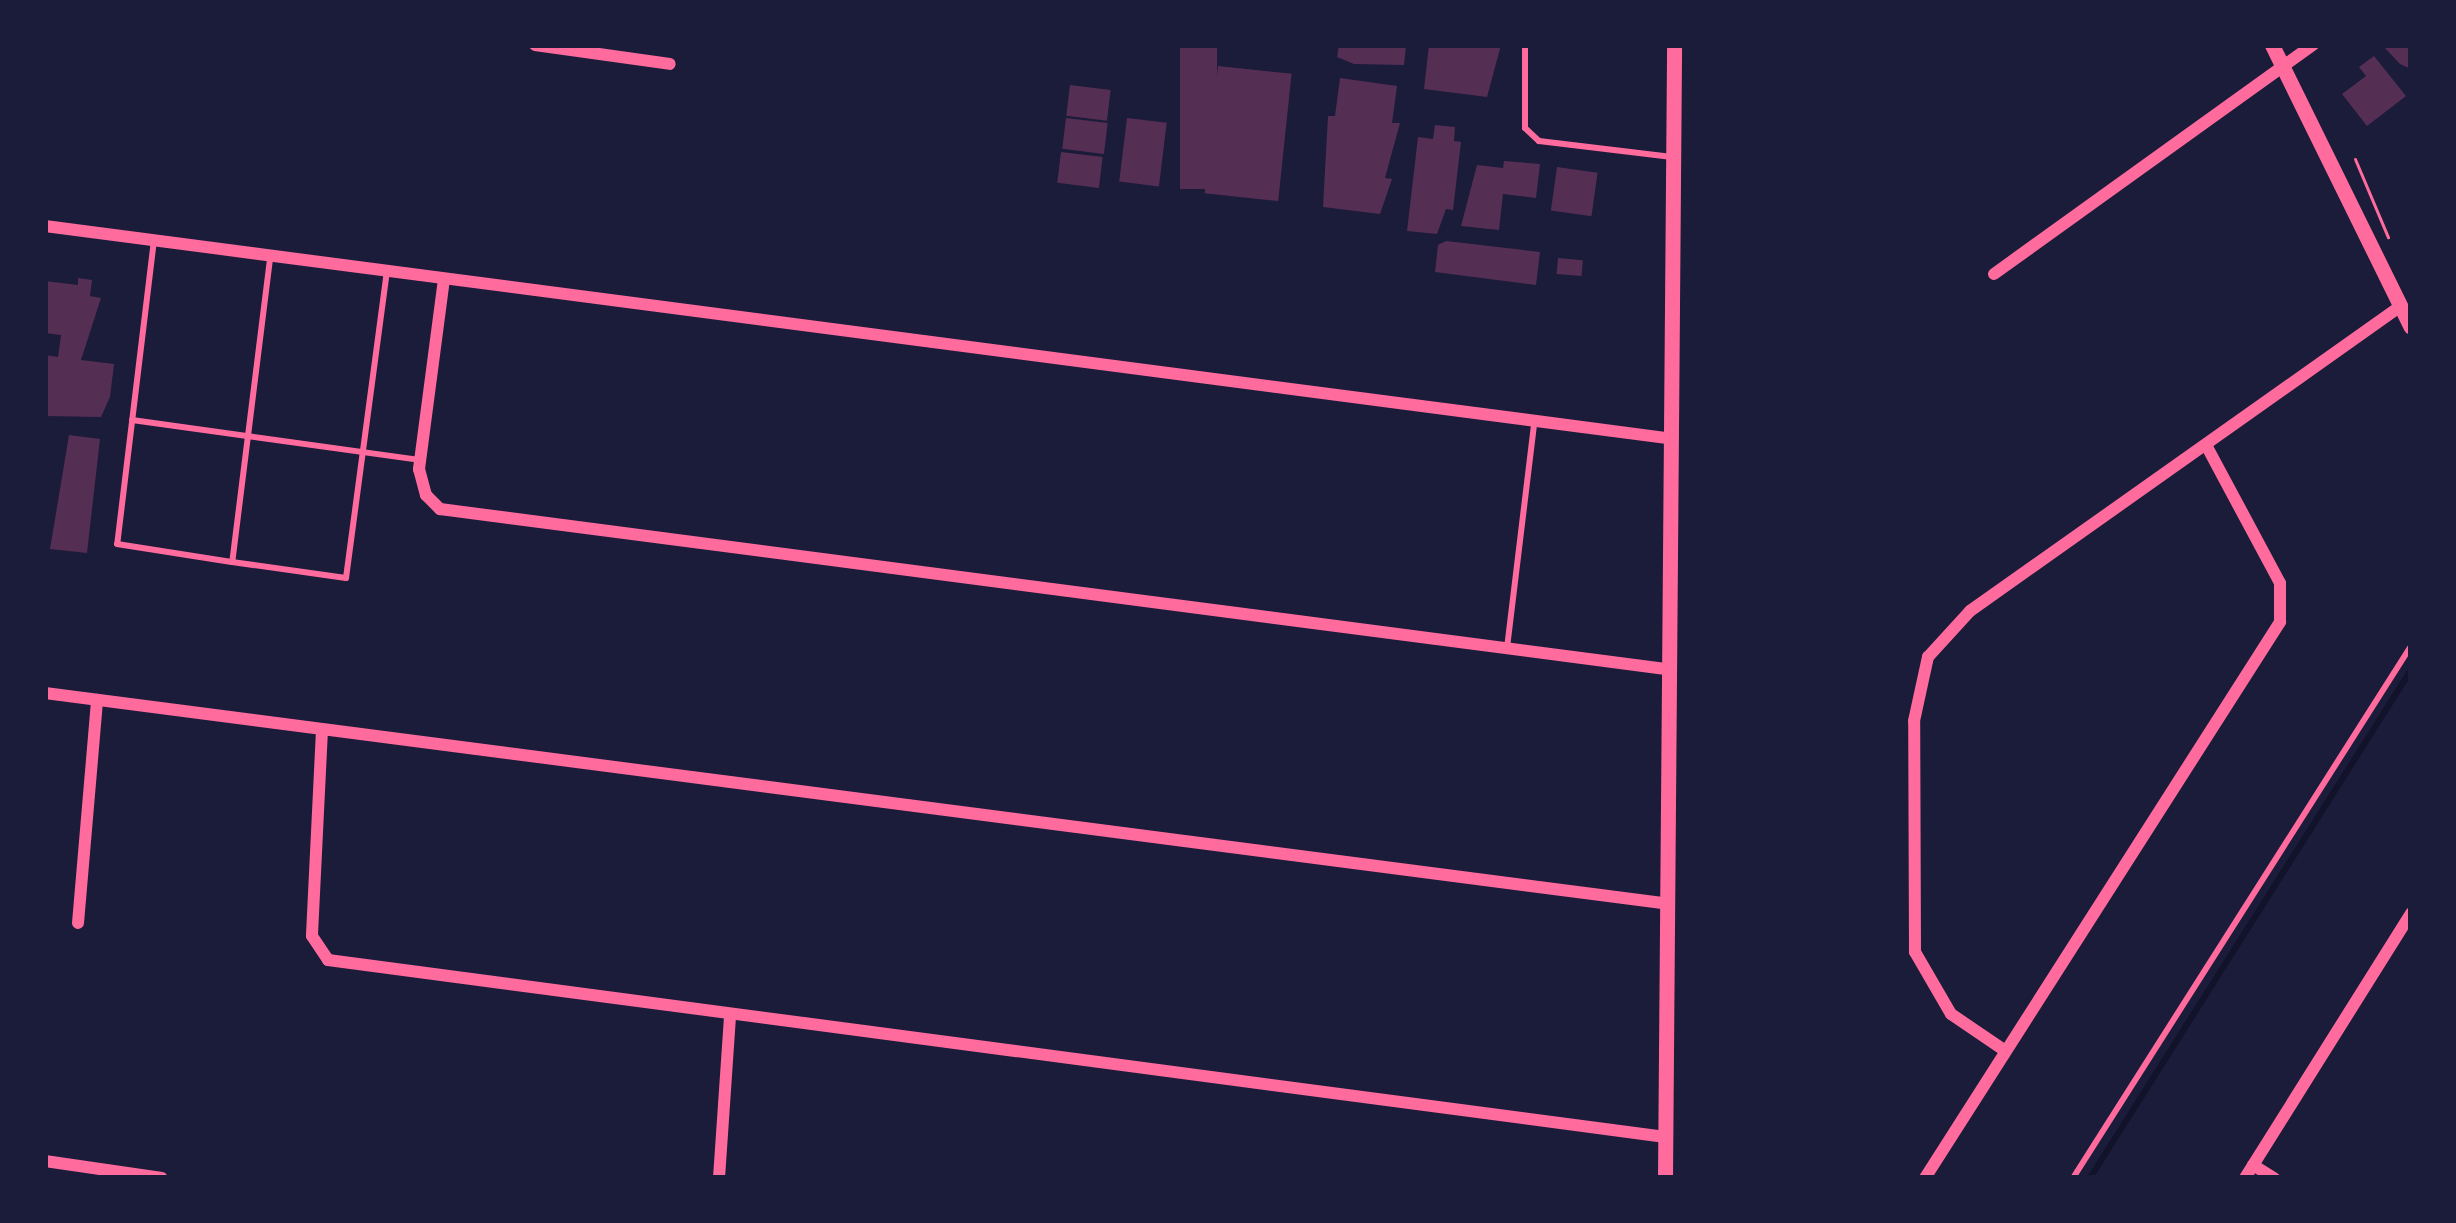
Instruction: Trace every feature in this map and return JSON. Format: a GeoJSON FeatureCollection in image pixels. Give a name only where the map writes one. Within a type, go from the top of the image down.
{"type":"FeatureCollection","features":[{"type":"Feature","properties":{"kind":"street"},"geometry":{"type":"LineString","coordinates":[[536,45],[670,64]]}},
{"type":"Feature","properties":{"kind":"street"},"geometry":{"type":"LineString","coordinates":[[1665,1178],[1662,903],[1674,45]]}},
{"type":"Feature","properties":{"kind":"street"},"geometry":{"type":"LineString","coordinates":[[2272,45],[2411,327]]}},
{"type":"Feature","properties":{"kind":"street"},"geometry":{"type":"LineString","coordinates":[[1994,274],[2285,70],[2313,45]]}},
{"type":"Feature","properties":{"kind":"street"},"geometry":{"type":"LineString","coordinates":[[45,226],[1667,438]]}},
{"type":"Feature","properties":{"kind":"street"},"geometry":{"type":"LineString","coordinates":[[444,279],[420,460],[426,495],[440,509],[1666,669]]}},
{"type":"Feature","properties":{"kind":"street"},"geometry":{"type":"LineString","coordinates":[[2003,1050],[1951,1014],[1915,952],[1921,676],[1939,641],[1970,611],[2401,307]]}},
{"type":"Feature","properties":{"kind":"street"},"geometry":{"type":"LineString","coordinates":[[1924,1178],[2280,622],[2280,584],[2207,446]]}},
{"type":"Feature","properties":{"kind":"street"},"geometry":{"type":"LineString","coordinates":[[45,693],[1662,903]]}},
{"type":"Feature","properties":{"kind":"street"},"geometry":{"type":"LineString","coordinates":[[78,923],[97,700]]}},
{"type":"Feature","properties":{"kind":"street"},"geometry":{"type":"LineString","coordinates":[[322,730],[312,834],[319,955],[730,1017],[1664,1137]]}},
{"type":"Feature","properties":{"kind":"street"},"geometry":{"type":"LineString","coordinates":[[2274,1178],[2249,1172],[2409,920]]}},
{"type":"Feature","properties":{"kind":"street"},"geometry":{"type":"LineString","coordinates":[[719,1178],[730,1017]]}},
{"type":"Feature","properties":{"kind":"street"},"geometry":{"type":"LineString","coordinates":[[48,1168],[162,1178]]}},
{"type":"Feature","properties":{"kind":"lane"},"geometry":{"type":"LineString","coordinates":[[1525,45],[1525,128],[1539,141],[1672,158]]}},
{"type":"Feature","properties":{"kind":"lane"},"geometry":{"type":"LineString","coordinates":[[154,238],[117,544],[232,562],[346,578],[387,272]]}},
{"type":"Feature","properties":{"kind":"lane"},"geometry":{"type":"LineString","coordinates":[[232,562],[271,255]]}},
{"type":"Feature","properties":{"kind":"lane"},"geometry":{"type":"LineString","coordinates":[[132,420],[420,460]]}},
{"type":"Feature","properties":{"kind":"lane"},"geometry":{"type":"LineString","coordinates":[[1507,649],[1534,421]]}},
{"type":"Feature","properties":{"kind":"lane"},"geometry":{"type":"LineString","coordinates":[[2073,1178],[2411,646]]}},
{"type":"Feature","properties":{"kind":"path"},"geometry":{"type":"LineString","coordinates":[[2355,159],[2388,237]]}},
{"type":"Feature","properties":{"kind":"building"},"geometry":{"type":"Polygon","coordinates":[[[1180,45],[1217,45],[1217,189],[1180,189],[1180,45]]]}},
{"type":"Feature","properties":{"kind":"building"},"geometry":{"type":"Polygon","coordinates":[[[1339,45],[1406,45],[1404,65],[1354,64],[1337,57],[1339,45]]]}},
{"type":"Feature","properties":{"kind":"building"},"geometry":{"type":"Polygon","coordinates":[[[1429,45],[1501,45],[1487,97],[1424,89],[1429,45]]]}},
{"type":"Feature","properties":{"kind":"building"},"geometry":{"type":"Polygon","coordinates":[[[2382,45],[2411,45],[2411,69],[2400,64],[2382,45]]]}},
{"type":"Feature","properties":{"kind":"building"},"geometry":{"type":"Polygon","coordinates":[[[2374,56],[2406,96],[2367,126],[2342,94],[2366,76],[2359,67],[2374,56]]]}},
{"type":"Feature","properties":{"kind":"building"},"geometry":{"type":"Polygon","coordinates":[[[1218,66],[1292,74],[1278,201],[1205,193],[1218,66]]]}},
{"type":"Feature","properties":{"kind":"building"},"geometry":{"type":"Polygon","coordinates":[[[1340,78],[1397,86],[1392,123],[1400,123],[1385,178],[1392,179],[1380,214],[1323,207],[1328,116],[1335,116],[1340,78]]]}},
{"type":"Feature","properties":{"kind":"building"},"geometry":{"type":"Polygon","coordinates":[[[1070,85],[1111,90],[1107,121],[1066,116],[1070,85]]]}},
{"type":"Feature","properties":{"kind":"building"},"geometry":{"type":"Polygon","coordinates":[[[1066,118],[1108,123],[1104,154],[1062,149],[1066,118]]]}},
{"type":"Feature","properties":{"kind":"building"},"geometry":{"type":"Polygon","coordinates":[[[1127,118],[1167,123],[1159,186],[1119,182],[1127,118]]]}},
{"type":"Feature","properties":{"kind":"building"},"geometry":{"type":"Polygon","coordinates":[[[1435,125],[1455,127],[1454,141],[1461,142],[1453,210],[1446,209],[1437,234],[1407,231],[1418,137],[1433,139],[1435,125]]]}},
{"type":"Feature","properties":{"kind":"building"},"geometry":{"type":"Polygon","coordinates":[[[1061,152],[1103,157],[1099,188],[1057,183],[1061,152]]]}},
{"type":"Feature","properties":{"kind":"building"},"geometry":{"type":"Polygon","coordinates":[[[1504,161],[1540,164],[1536,198],[1503,194],[1499,230],[1461,226],[1477,165],[1503,168],[1504,161]]]}},
{"type":"Feature","properties":{"kind":"building"},"geometry":{"type":"Polygon","coordinates":[[[1557,167],[1598,173],[1591,216],[1551,211],[1557,167]]]}},
{"type":"Feature","properties":{"kind":"building"},"geometry":{"type":"Polygon","coordinates":[[[1446,241],[1540,252],[1536,285],[1435,272],[1438,245],[1446,241]]]}},
{"type":"Feature","properties":{"kind":"building"},"geometry":{"type":"Polygon","coordinates":[[[1558,258],[1583,260],[1582,276],[1557,274],[1558,258]]]}},
{"type":"Feature","properties":{"kind":"building"},"geometry":{"type":"Polygon","coordinates":[[[78,278],[92,280],[90,296],[101,298],[81,360],[114,364],[110,397],[101,417],[45,416],[45,355],[58,357],[61,335],[45,333],[45,281],[78,285],[78,278]]]}},
{"type":"Feature","properties":{"kind":"building"},"geometry":{"type":"Polygon","coordinates":[[[69,435],[100,439],[87,553],[50,549],[69,435]]]}},
{"type":"Feature","properties":{"kind":"waterway"},"geometry":{"type":"LineString","coordinates":[[2090,1178],[2411,670]]}}]}
